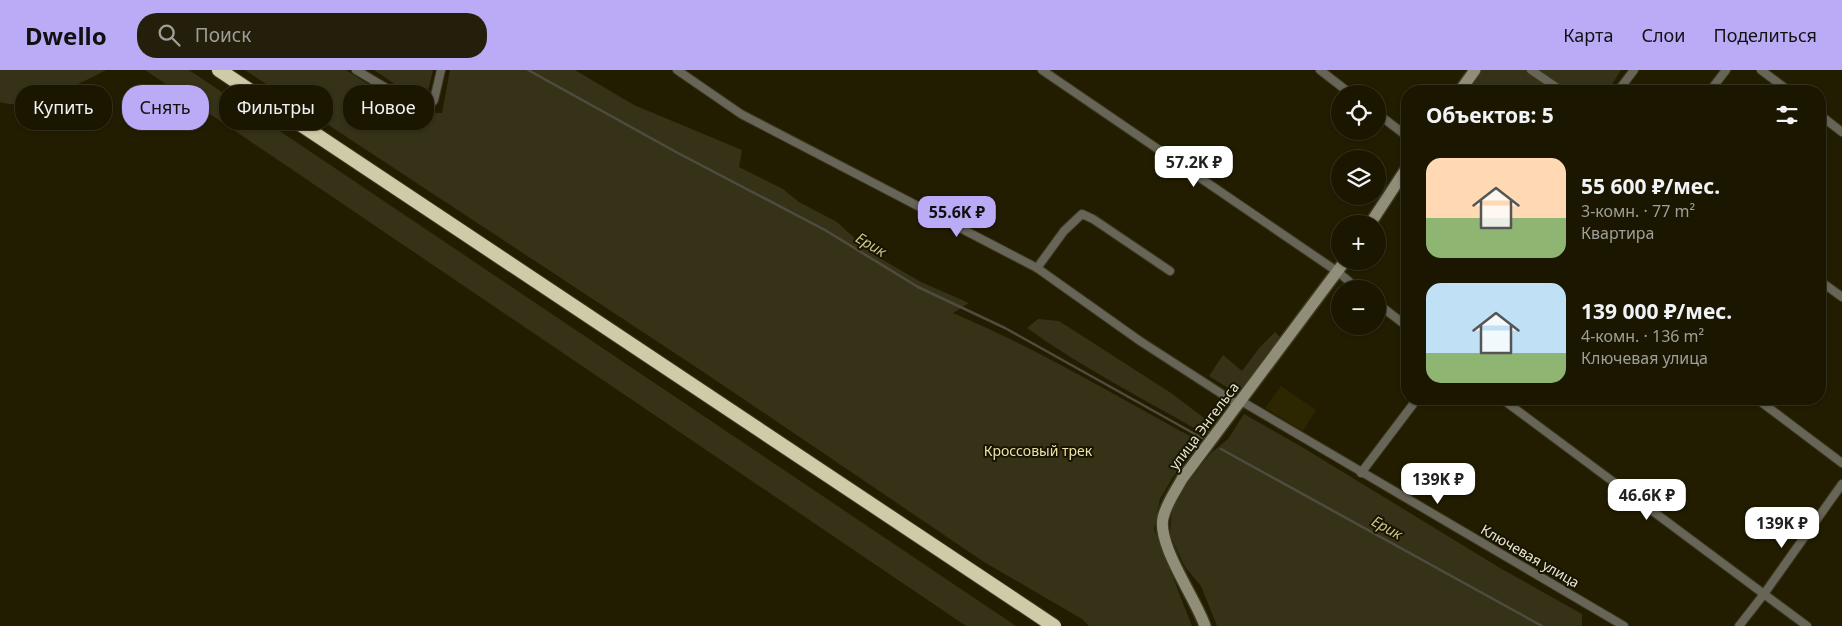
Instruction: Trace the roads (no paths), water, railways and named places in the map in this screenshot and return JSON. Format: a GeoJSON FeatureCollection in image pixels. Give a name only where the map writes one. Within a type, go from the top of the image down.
{"type":"FeatureCollection","features":[{"type":"Feature","properties":{"kind":"highway"},"geometry":{"type":"LineString","coordinates":[[219,70],[1054,626]]}},
{"type":"Feature","properties":{"kind":"street"},"geometry":{"type":"LineString","coordinates":[[356,70],[424,113],[434,100],[440,70]]}},
{"type":"Feature","properties":{"kind":"street","name":"Ключевая улица"},"geometry":{"type":"LineString","coordinates":[[677,70],[741,114],[1037,268],[1140,341],[1240,403],[1624,626]]}},
{"type":"Feature","properties":{"kind":"street"},"geometry":{"type":"LineString","coordinates":[[1042,70],[1347,280]]}},
{"type":"Feature","properties":{"kind":"street"},"geometry":{"type":"LineString","coordinates":[[1320,70],[1339,85]]}},
{"type":"Feature","properties":{"kind":"street"},"geometry":{"type":"LineString","coordinates":[[1464,85],[1475,70]]}},
{"type":"Feature","properties":{"kind":"street"},"geometry":{"type":"LineString","coordinates":[[1532,70],[1553,85]]}},
{"type":"Feature","properties":{"kind":"street"},"geometry":{"type":"LineString","coordinates":[[1623,85],[1634,70]]}},
{"type":"Feature","properties":{"kind":"street"},"geometry":{"type":"LineString","coordinates":[[1715,85],[1726,70]]}},
{"type":"Feature","properties":{"kind":"street"},"geometry":{"type":"LineString","coordinates":[[1761,70],[1781,85]]}},
{"type":"Feature","properties":{"kind":"street"},"geometry":{"type":"LineString","coordinates":[[1386,120],[1401,132]]}},
{"type":"Feature","properties":{"kind":"street"},"geometry":{"type":"LineString","coordinates":[[1826,120],[1842,132]]}},
{"type":"Feature","properties":{"kind":"street"},"geometry":{"type":"LineString","coordinates":[[1376,215],[1401,177]]}},
{"type":"Feature","properties":{"kind":"street"},"geometry":{"type":"LineString","coordinates":[[1037,268],[1064,231],[1082,214],[1093,219],[1170,271]]}},
{"type":"Feature","properties":{"kind":"street","name":"улица Энгельса"},"geometry":{"type":"LineString","coordinates":[[1206,626],[1163,537],[1163,520],[1168,504],[1182,480],[1338,272]]}},
{"type":"Feature","properties":{"kind":"street"},"geometry":{"type":"LineString","coordinates":[[1826,285],[1842,297]]}},
{"type":"Feature","properties":{"kind":"street"},"geometry":{"type":"LineString","coordinates":[[1386,310],[1401,322]]}},
{"type":"Feature","properties":{"kind":"street"},"geometry":{"type":"LineString","coordinates":[[1362,473],[1413,405]]}},
{"type":"Feature","properties":{"kind":"street"},"geometry":{"type":"LineString","coordinates":[[1510,405],[1807,626]]}},
{"type":"Feature","properties":{"kind":"street"},"geometry":{"type":"LineString","coordinates":[[1764,405],[1842,463]]}},
{"type":"Feature","properties":{"kind":"street"},"geometry":{"type":"LineString","coordinates":[[1740,626],[1842,484]]}},
{"type":"Feature","properties":{"kind":"waterway","name":"Ерик"},"geometry":{"type":"LineString","coordinates":[[528,70],[676,152],[825,230],[918,287],[1005,328],[1202,438]]}},
{"type":"Feature","properties":{"kind":"waterway","name":"Ерик"},"geometry":{"type":"LineString","coordinates":[[1221,449],[1542,626]]}},
{"type":"Feature","properties":{"kind":"park label","name":"Кроссовый трек"},"geometry":{"type":"Point","coordinates":[1038,451]}}]}
